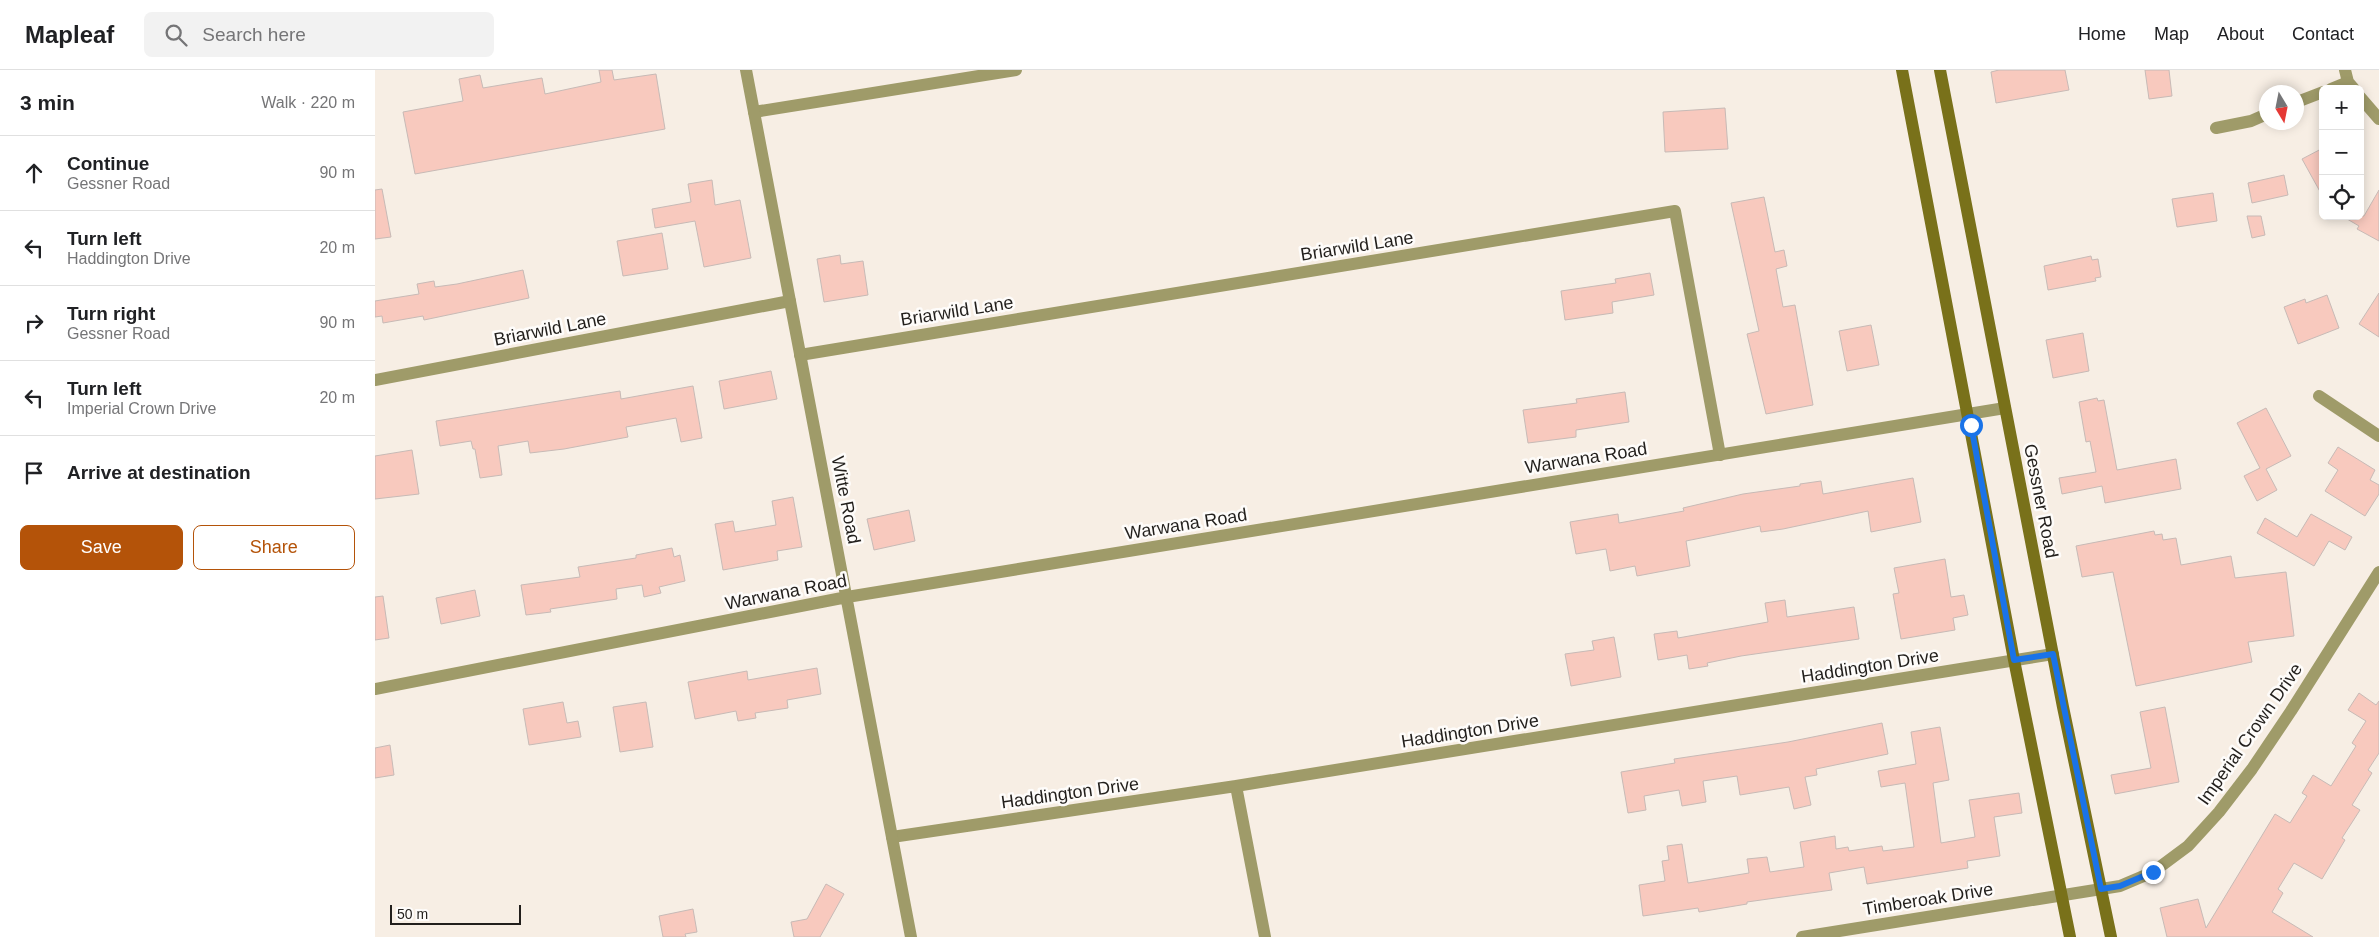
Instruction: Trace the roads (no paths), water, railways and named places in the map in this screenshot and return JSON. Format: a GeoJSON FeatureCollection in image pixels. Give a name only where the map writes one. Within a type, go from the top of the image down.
{"type":"FeatureCollection","features":[{"type":"Feature","properties":{"kind":"main road"},"geometry":{"type":"LineString","coordinates":[[1902,70],[2014,660],[2070,937]]}},
{"type":"Feature","properties":{"kind":"main road","name":"Gessner Road"},"geometry":{"type":"LineString","coordinates":[[1940,70],[2053,654],[2111,937]]}},
{"type":"Feature","properties":{"kind":"street","name":"Witte Road"},"geometry":{"type":"LineString","coordinates":[[746,70],[911,937]]}},
{"type":"Feature","properties":{"kind":"street"},"geometry":{"type":"LineString","coordinates":[[754,112],[1017,70]]}},
{"type":"Feature","properties":{"kind":"street"},"geometry":{"type":"LineString","coordinates":[[2304,99],[2319,94]]}},
{"type":"Feature","properties":{"kind":"street"},"geometry":{"type":"LineString","coordinates":[[2364,102],[2379,119]]}},
{"type":"Feature","properties":{"kind":"street"},"geometry":{"type":"LineString","coordinates":[[2216,128],[2251,121],[2259,118]]}},
{"type":"Feature","properties":{"kind":"street","name":"Briarwild Lane"},"geometry":{"type":"LineString","coordinates":[[801,355],[1675,211],[1720,454]]}},
{"type":"Feature","properties":{"kind":"street","name":"Briarwild Lane"},"geometry":{"type":"LineString","coordinates":[[375,380],[790,301]]}},
{"type":"Feature","properties":{"kind":"street"},"geometry":{"type":"LineString","coordinates":[[2319,396],[2379,436]]}},
{"type":"Feature","properties":{"kind":"street","name":"Warwana Road"},"geometry":{"type":"LineString","coordinates":[[375,690],[847,597],[2005,408]]}},
{"type":"Feature","properties":{"kind":"street","name":"Imperial Crown Drive"},"geometry":{"type":"LineString","coordinates":[[2061,895],[2120,886],[2153,872],[2189,846],[2219,812],[2252,769],[2379,572]]}},
{"type":"Feature","properties":{"kind":"street","name":"Haddington Drive"},"geometry":{"type":"LineString","coordinates":[[893,837],[1236,786],[2053,654]]}},
{"type":"Feature","properties":{"kind":"street"},"geometry":{"type":"LineString","coordinates":[[1236,786],[1265,937]]}},
{"type":"Feature","properties":{"kind":"street","name":"Timberoak Drive"},"geometry":{"type":"LineString","coordinates":[[1802,937],[2061,895]]}}]}
